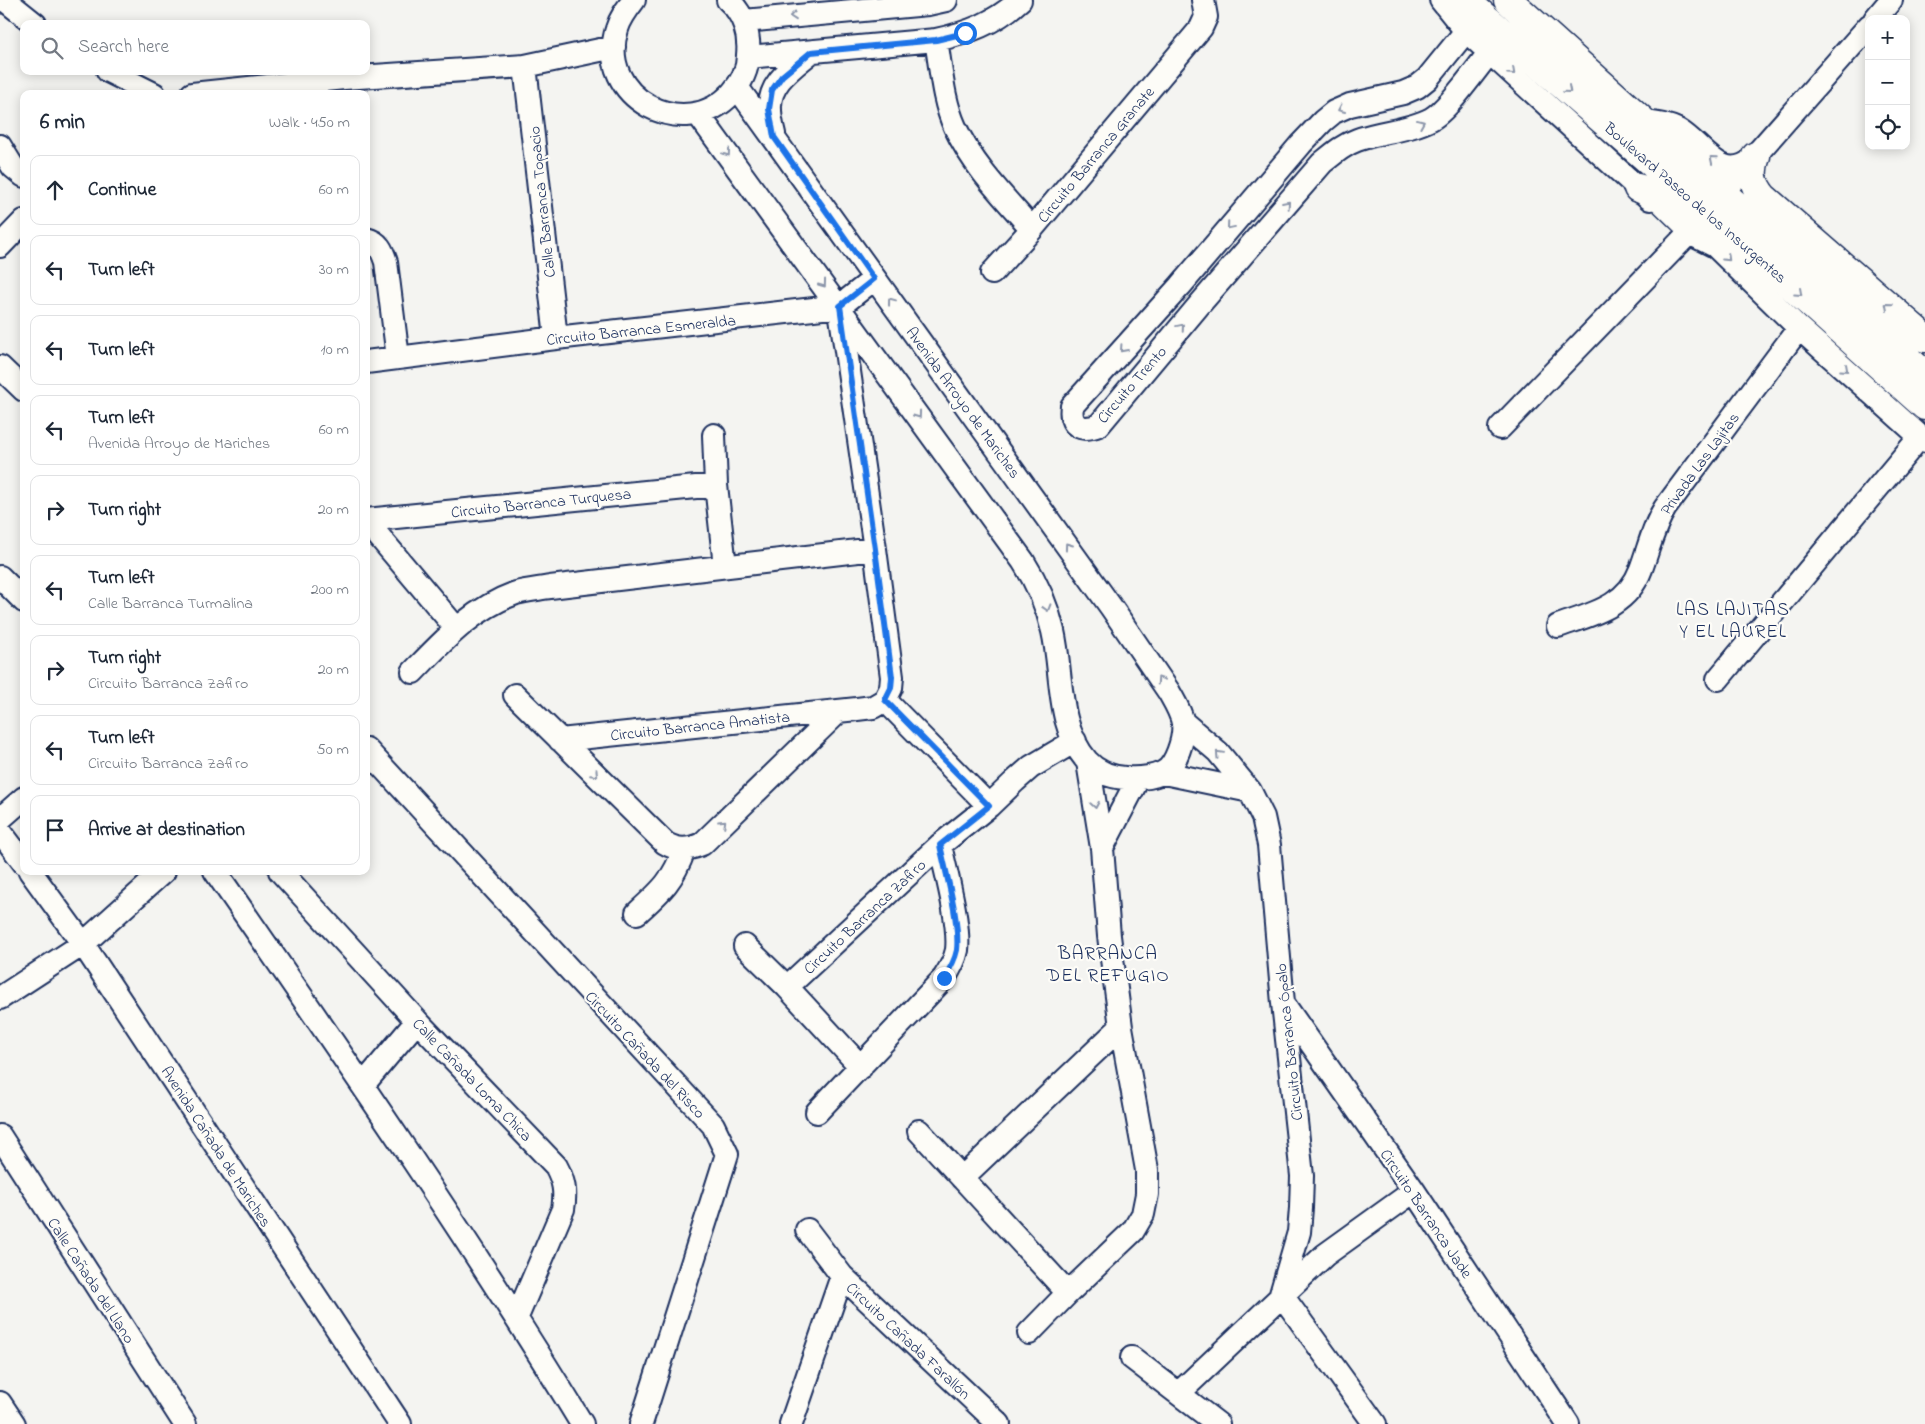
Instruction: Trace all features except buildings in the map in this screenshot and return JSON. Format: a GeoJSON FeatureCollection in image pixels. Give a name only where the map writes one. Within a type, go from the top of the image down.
{"type":"FeatureCollection","features":[{"type":"Feature","properties":{"kind":"main road","name":"Boulevard Paseo de los Insurgentes"},"geometry":{"type":"LineString","coordinates":[[1465,0],[1925,375]]}},
{"type":"Feature","properties":{"kind":"main road","name":"Boulevard Paseo de los Insurgentes"},"geometry":{"type":"LineString","coordinates":[[1508,0],[1722,193],[1733,218],[1925,406]]}},
{"type":"Feature","properties":{"kind":"main road"},"geometry":{"type":"LineString","coordinates":[[1756,156],[1752,168],[1756,188],[1763,197],[1925,338]]}},
{"type":"Feature","properties":{"kind":"main road"},"geometry":{"type":"LineString","coordinates":[[1638,188],[1657,194],[1695,231],[1705,233],[1755,207],[1768,207],[1791,222]]}},
{"type":"Feature","properties":{"kind":"street"},"geometry":{"type":"LineString","coordinates":[[6,0],[30,20]]}},
{"type":"Feature","properties":{"kind":"street"},"geometry":{"type":"LineString","coordinates":[[623,5],[614,46],[616,67],[625,86],[639,101],[657,111],[678,116],[698,114],[720,103],[737,87],[745,73],[749,39],[744,21],[728,0]]}},
{"type":"Feature","properties":{"kind":"street"},"geometry":{"type":"LineString","coordinates":[[744,21],[880,4],[946,0]]}},
{"type":"Feature","properties":{"kind":"street"},"geometry":{"type":"LineString","coordinates":[[748,57],[936,40],[965,33],[992,21],[1020,0]]}},
{"type":"Feature","properties":{"kind":"street","name":"Circuito Barranca Granate"},"geometry":{"type":"LineString","coordinates":[[936,40],[946,97],[954,126],[966,150],[982,172],[1032,229],[1201,28],[1206,16],[1203,0]]}},
{"type":"Feature","properties":{"kind":"street"},"geometry":{"type":"LineString","coordinates":[[1441,0],[1466,31],[1688,234],[1715,246],[1799,328],[1923,439],[1718,679]]}},
{"type":"Feature","properties":{"kind":"street"},"geometry":{"type":"LineString","coordinates":[[1878,15],[1891,0]]}},
{"type":"Feature","properties":{"kind":"street","name":"Circuito Trento"},"geometry":{"type":"LineString","coordinates":[[1466,31],[1427,79],[1417,88],[1350,105],[1334,112],[1301,144],[1180,286],[1072,406],[1071,415],[1074,424],[1082,428],[1099,425],[1200,304],[1322,163],[1342,147],[1358,139],[1417,125],[1434,117],[1490,52]]}},
{"type":"Feature","properties":{"kind":"street"},"geometry":{"type":"LineString","coordinates":[[1722,193],[1865,31]]}},
{"type":"Feature","properties":{"kind":"street"},"geometry":{"type":"LineString","coordinates":[[230,90],[344,78],[525,66],[614,46]]}},
{"type":"Feature","properties":{"kind":"street"},"geometry":{"type":"LineString","coordinates":[[774,137],[769,109],[772,90],[782,76],[811,52]]}},
{"type":"Feature","properties":{"kind":"street","name":"Calle Barranca Topacio"},"geometry":{"type":"LineString","coordinates":[[525,66],[556,338]]}},
{"type":"Feature","properties":{"kind":"street"},"geometry":{"type":"LineString","coordinates":[[116,75],[146,90]]}},
{"type":"Feature","properties":{"kind":"street","name":"Avenida Arroyo de Mariches"},"geometry":{"type":"LineString","coordinates":[[737,87],[1112,607],[1169,692],[1183,722]]}},
{"type":"Feature","properties":{"kind":"street"},"geometry":{"type":"LineString","coordinates":[[1373,100],[1383,133]]}},
{"type":"Feature","properties":{"kind":"street"},"geometry":{"type":"LineString","coordinates":[[698,114],[840,306],[1024,561],[1046,604],[1054,632],[1065,715],[1075,742],[1088,762],[1101,772],[1117,777],[1138,779],[1164,773],[1250,791]]}},
{"type":"Feature","properties":{"kind":"street"},"geometry":{"type":"LineString","coordinates":[[1644,122],[1660,124],[1678,130],[1722,167],[1740,167],[1756,156]]}},
{"type":"Feature","properties":{"kind":"street"},"geometry":{"type":"LineString","coordinates":[[1301,144],[1322,163]]}},
{"type":"Feature","properties":{"kind":"street"},"geometry":{"type":"LineString","coordinates":[[0,146],[13,167],[20,173]]}},
{"type":"Feature","properties":{"kind":"street"},"geometry":{"type":"LineString","coordinates":[[0,246],[20,225]]}},
{"type":"Feature","properties":{"kind":"street"},"geometry":{"type":"LineString","coordinates":[[992,273],[1032,229]]}},
{"type":"Feature","properties":{"kind":"street"},"geometry":{"type":"LineString","coordinates":[[1500,428],[1688,234]]}},
{"type":"Feature","properties":{"kind":"street"},"geometry":{"type":"LineString","coordinates":[[370,240],[382,248],[386,262],[398,358]]}},
{"type":"Feature","properties":{"kind":"street"},"geometry":{"type":"LineString","coordinates":[[840,306],[874,279]]}},
{"type":"Feature","properties":{"kind":"street"},"geometry":{"type":"LineString","coordinates":[[1180,286],[1200,304]]}},
{"type":"Feature","properties":{"kind":"street"},"geometry":{"type":"LineString","coordinates":[[840,306],[892,677],[891,688],[885,700],[989,806]]}},
{"type":"Feature","properties":{"kind":"street","name":"Circuito Barranca Esmeralda"},"geometry":{"type":"LineString","coordinates":[[370,362],[556,338],[840,306]]}},
{"type":"Feature","properties":{"kind":"street","name":"Privada Las Lajitas"},"geometry":{"type":"LineString","coordinates":[[1558,626],[1617,603],[1632,588],[1641,570],[1657,521],[1665,508],[1799,328]]}},
{"type":"Feature","properties":{"kind":"street"},"geometry":{"type":"LineString","coordinates":[[0,367],[20,386]]}},
{"type":"Feature","properties":{"kind":"street"},"geometry":{"type":"LineString","coordinates":[[714,434],[716,484],[725,566]]}},
{"type":"Feature","properties":{"kind":"street","name":"Circuito Barranca Turquesa"},"geometry":{"type":"LineString","coordinates":[[370,520],[716,484]]}},
{"type":"Feature","properties":{"kind":"street","name":"Circuito Barranca Turquesa"},"geometry":{"type":"LineString","coordinates":[[370,525],[456,628]]}},
{"type":"Feature","properties":{"kind":"street"},"geometry":{"type":"LineString","coordinates":[[413,672],[456,628],[487,606],[517,593],[550,587],[875,549]]}},
{"type":"Feature","properties":{"kind":"street"},"geometry":{"type":"LineString","coordinates":[[0,577],[20,597]]}},
{"type":"Feature","properties":{"kind":"street"},"geometry":{"type":"LineString","coordinates":[[515,695],[665,843],[674,848],[684,850],[677,870],[665,887],[637,913]]}},
{"type":"Feature","properties":{"kind":"street","name":"Circuito Barranca Amatista"},"geometry":{"type":"LineString","coordinates":[[560,740],[873,707],[885,700]]}},
{"type":"Feature","properties":{"kind":"street","name":"Circuito Barranca Amatista"},"geometry":{"type":"LineString","coordinates":[[684,850],[702,844],[839,711]]}},
{"type":"Feature","properties":{"kind":"street"},"geometry":{"type":"LineString","coordinates":[[1164,773],[1176,759],[1181,743],[1183,722]]}},
{"type":"Feature","properties":{"kind":"street","name":"Circuito Barranca Ópalo"},"geometry":{"type":"LineString","coordinates":[[1183,722],[1218,752],[1250,791],[1263,817],[1269,845],[1283,1004],[1302,1176],[1299,1232],[1281,1294]]}},
{"type":"Feature","properties":{"kind":"street","name":"Circuito Barranca Zafiro"},"geometry":{"type":"LineString","coordinates":[[788,987],[940,845],[989,806],[1031,767],[1075,742]]}},
{"type":"Feature","properties":{"kind":"street","name":"Circuito Cañada del Risco"},"geometry":{"type":"LineString","coordinates":[[370,753],[713,1125],[727,1154],[641,1424]]}},
{"type":"Feature","properties":{"kind":"street"},"geometry":{"type":"LineString","coordinates":[[1029,1333],[1133,1231],[1143,1214],[1148,1194],[1147,1170],[1121,1027],[1109,936],[1102,848],[1088,762]]}},
{"type":"Feature","properties":{"kind":"street"},"geometry":{"type":"LineString","coordinates":[[1102,848],[1138,779]]}},
{"type":"Feature","properties":{"kind":"street"},"geometry":{"type":"LineString","coordinates":[[0,818],[20,801]]}},
{"type":"Feature","properties":{"kind":"street"},"geometry":{"type":"LineString","coordinates":[[0,830],[20,858]]}},
{"type":"Feature","properties":{"kind":"street","name":"Circuito Barranca Zafiro"},"geometry":{"type":"LineString","coordinates":[[817,1112],[944,978],[952,965],[957,950],[957,932],[940,845]]}},
{"type":"Feature","properties":{"kind":"street","name":"Avenida Cañada de Mariches"},"geometry":{"type":"LineString","coordinates":[[33,875],[83,944],[400,1424]]}},
{"type":"Feature","properties":{"kind":"street"},"geometry":{"type":"LineString","coordinates":[[0,998],[83,944],[160,875]]}},
{"type":"Feature","properties":{"kind":"street"},"geometry":{"type":"LineString","coordinates":[[217,875],[363,1084],[517,1317],[582,1424]]}},
{"type":"Feature","properties":{"kind":"street","name":"Calle Cañada Loma Chica"},"geometry":{"type":"LineString","coordinates":[[284,875],[417,1021],[556,1166],[563,1179],[566,1195],[563,1209],[517,1317]]}},
{"type":"Feature","properties":{"kind":"street","name":"Circuito Barranca Zafiro"},"geometry":{"type":"LineString","coordinates":[[745,946],[788,987],[861,1067]]}},
{"type":"Feature","properties":{"kind":"street","name":"Circuito Barranca Jade"},"geometry":{"type":"LineString","coordinates":[[1283,1004],[1414,1191],[1568,1424]]}},
{"type":"Feature","properties":{"kind":"street"},"geometry":{"type":"LineString","coordinates":[[363,1084],[417,1021]]}},
{"type":"Feature","properties":{"kind":"street"},"geometry":{"type":"LineString","coordinates":[[962,1178],[1121,1027]]}},
{"type":"Feature","properties":{"kind":"street"},"geometry":{"type":"LineString","coordinates":[[919,1130],[1068,1293]]}},
{"type":"Feature","properties":{"kind":"street","name":"Calle Cañada del Llano"},"geometry":{"type":"LineString","coordinates":[[0,1136],[185,1424]]}},
{"type":"Feature","properties":{"kind":"street","name":"Circuito Barranca Ópalo"},"geometry":{"type":"LineString","coordinates":[[1179,1392],[1281,1294],[1325,1255],[1414,1191]]}},
{"type":"Feature","properties":{"kind":"street","name":"Circuito Cañada Farallón"},"geometry":{"type":"LineString","coordinates":[[807,1230],[842,1276],[999,1424]]}},
{"type":"Feature","properties":{"kind":"street"},"geometry":{"type":"LineString","coordinates":[[1299,1232],[1325,1255]]}},
{"type":"Feature","properties":{"kind":"street","name":"Circuito Cañada Farallón"},"geometry":{"type":"LineString","coordinates":[[792,1424],[842,1276]]}},
{"type":"Feature","properties":{"kind":"street"},"geometry":{"type":"LineString","coordinates":[[1281,1294],[1375,1424]]}},
{"type":"Feature","properties":{"kind":"street"},"geometry":{"type":"LineString","coordinates":[[1132,1358],[1179,1392],[1218,1424]]}},
{"type":"Feature","properties":{"kind":"street"},"geometry":{"type":"LineString","coordinates":[[0,1403],[14,1424]]}},
{"type":"Feature","properties":{"kind":"district","name":"LAS LAJITAS Y EL LAUREL"},"geometry":{"type":"Point","coordinates":[1733,619]}},
{"type":"Feature","properties":{"kind":"district","name":"BARRANCA DEL REFUGIO"},"geometry":{"type":"Point","coordinates":[1108,963]}},
{"type":"Feature","properties":{"kind":"route"},"geometry":{"type":"LineString","coordinates":[[944,978],[952,965],[957,950],[957,932],[940,845],[989,806],[885,700],[891,688],[892,677],[840,306],[874,279],[774,137],[769,109],[772,90],[782,76],[811,52],[936,40],[965,33]]}}]}
